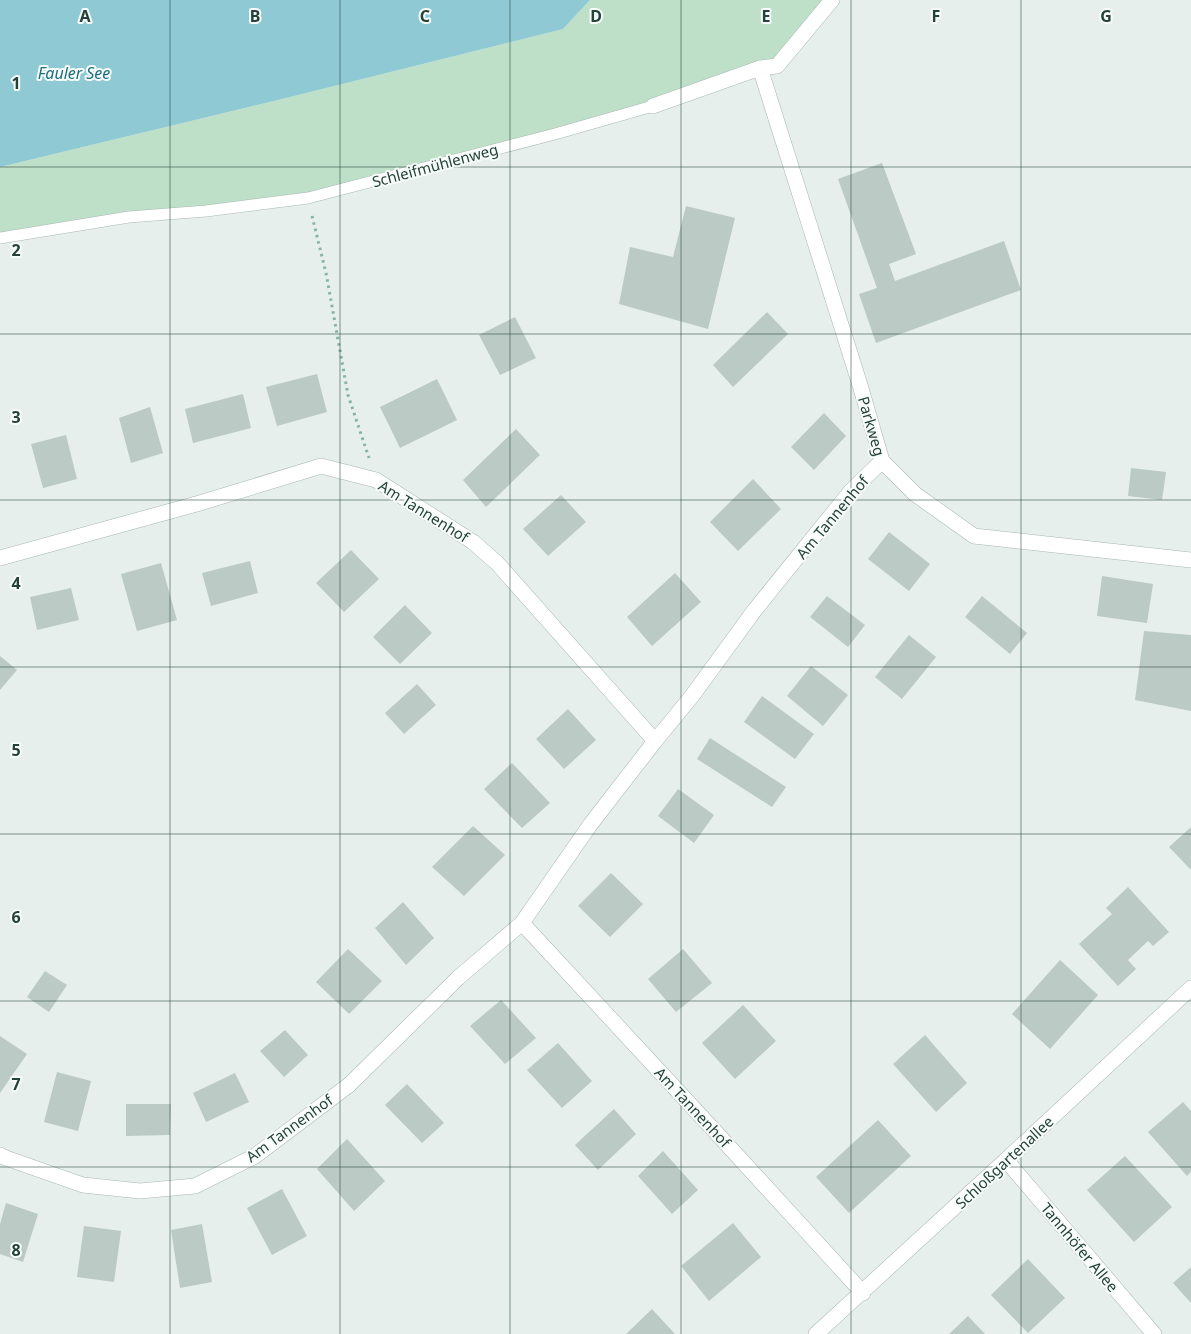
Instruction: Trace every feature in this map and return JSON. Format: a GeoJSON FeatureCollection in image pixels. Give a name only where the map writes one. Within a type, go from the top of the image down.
{"type":"FeatureCollection","features":[{"type":"Feature","properties":{"kind":"street","name":"Schleifmühlenweg"},"geometry":{"type":"LineString","coordinates":[[653,106],[760,68],[777,66],[832,0]]}},
{"type":"Feature","properties":{"kind":"street","name":"Parkweg"},"geometry":{"type":"LineString","coordinates":[[760,68],[860,385],[882,461],[915,494],[974,536],[1191,560]]}},
{"type":"Feature","properties":{"kind":"street","name":"Am Tannenhof"},"geometry":{"type":"LineString","coordinates":[[0,1155],[83,1184],[140,1191],[195,1186],[255,1156],[349,1085],[458,978],[522,922],[590,826],[692,696],[754,611],[850,492],[882,461]]}},
{"type":"Feature","properties":{"kind":"street","name":"Am Tannenhof"},"geometry":{"type":"LineString","coordinates":[[0,558],[200,503],[321,466],[376,480],[473,542],[497,563],[655,741]]}},
{"type":"Feature","properties":{"kind":"street","name":"Am Tannenhof"},"geometry":{"type":"LineString","coordinates":[[522,922],[863,1293]]}},
{"type":"Feature","properties":{"kind":"street","name":"Schloßgartenallee"},"geometry":{"type":"LineString","coordinates":[[816,1334],[863,1293],[1191,988]]}},
{"type":"Feature","properties":{"kind":"street","name":"Tannhöfer Allee"},"geometry":{"type":"LineString","coordinates":[[1006,1160],[1154,1334]]}},
{"type":"Feature","properties":{"kind":"lane","name":"Schleifmühlenweg"},"geometry":{"type":"LineString","coordinates":[[0,238],[130,217],[206,211],[308,198],[555,134],[653,106]]}},
{"type":"Feature","properties":{"kind":"path"},"geometry":{"type":"LineString","coordinates":[[308,198],[326,273],[348,395],[376,480]]}},
{"type":"Feature","properties":{"kind":"green space"},"geometry":{"type":"Polygon","coordinates":[[[590,0],[832,0],[777,66],[653,106],[308,198],[0,238],[0,167],[563,29],[590,0]]]}},
{"type":"Feature","properties":{"kind":"water","name":"Fauler See"},"geometry":{"type":"Polygon","coordinates":[[[0,0],[590,0],[563,29],[0,167],[0,0]]]}},
{"type":"Feature","properties":{"kind":"building"},"geometry":{"type":"Polygon","coordinates":[[[882,163],[916,254],[889,264],[895,281],[1004,241],[1021,290],[876,343],[859,294],[877,288],[838,179],[882,163]]]}},
{"type":"Feature","properties":{"kind":"building"},"geometry":{"type":"Polygon","coordinates":[[[686,206],[735,218],[708,329],[619,304],[630,247],[673,257],[686,206]]]}},
{"type":"Feature","properties":{"kind":"building"},"geometry":{"type":"Polygon","coordinates":[[[767,312],[788,334],[733,387],[713,365],[767,312]]]}},
{"type":"Feature","properties":{"kind":"building"},"geometry":{"type":"Polygon","coordinates":[[[515,317],[536,358],[500,375],[479,335],[515,317]]]}},
{"type":"Feature","properties":{"kind":"building"},"geometry":{"type":"Polygon","coordinates":[[[317,374],[327,412],[277,426],[266,387],[317,374]]]}},
{"type":"Feature","properties":{"kind":"building"},"geometry":{"type":"Polygon","coordinates":[[[437,379],[457,420],[400,448],[380,407],[437,379]]]}},
{"type":"Feature","properties":{"kind":"building"},"geometry":{"type":"Polygon","coordinates":[[[243,394],[251,428],[193,443],[185,409],[243,394]]]}},
{"type":"Feature","properties":{"kind":"building"},"geometry":{"type":"Polygon","coordinates":[[[150,407],[163,453],[131,463],[119,418],[150,407]]]}},
{"type":"Feature","properties":{"kind":"building"},"geometry":{"type":"Polygon","coordinates":[[[824,413],[846,436],[814,470],[791,447],[824,413]]]}},
{"type":"Feature","properties":{"kind":"building"},"geometry":{"type":"Polygon","coordinates":[[[516,429],[540,455],[486,507],[463,480],[516,429]]]}},
{"type":"Feature","properties":{"kind":"building"},"geometry":{"type":"Polygon","coordinates":[[[66,435],[77,479],[43,488],[31,444],[66,435]]]}},
{"type":"Feature","properties":{"kind":"building"},"geometry":{"type":"Polygon","coordinates":[[[1131,468],[1166,472],[1162,500],[1128,496],[1131,468]]]}},
{"type":"Feature","properties":{"kind":"building"},"geometry":{"type":"Polygon","coordinates":[[[753,479],[781,509],[738,551],[710,522],[753,479]]]}},
{"type":"Feature","properties":{"kind":"building"},"geometry":{"type":"Polygon","coordinates":[[[561,495],[586,522],[548,556],[523,529],[561,495]]]}},
{"type":"Feature","properties":{"kind":"building"},"geometry":{"type":"Polygon","coordinates":[[[889,532],[930,564],[909,591],[868,559],[889,532]]]}},
{"type":"Feature","properties":{"kind":"building"},"geometry":{"type":"Polygon","coordinates":[[[351,550],[379,579],[344,612],[316,583],[351,550]]]}},
{"type":"Feature","properties":{"kind":"building"},"geometry":{"type":"Polygon","coordinates":[[[250,561],[258,593],[211,606],[202,573],[250,561]]]}},
{"type":"Feature","properties":{"kind":"building"},"geometry":{"type":"Polygon","coordinates":[[[161,563],[177,620],[137,631],[121,574],[161,563]]]}},
{"type":"Feature","properties":{"kind":"building"},"geometry":{"type":"Polygon","coordinates":[[[675,573],[701,602],[652,646],[627,617],[675,573]]]}},
{"type":"Feature","properties":{"kind":"building"},"geometry":{"type":"Polygon","coordinates":[[[1102,576],[1153,584],[1147,623],[1097,616],[1102,576]]]}},
{"type":"Feature","properties":{"kind":"building"},"geometry":{"type":"Polygon","coordinates":[[[71,588],[79,620],[37,630],[30,597],[71,588]]]}},
{"type":"Feature","properties":{"kind":"building"},"geometry":{"type":"Polygon","coordinates":[[[827,596],[865,625],[848,647],[810,617],[827,596]]]}},
{"type":"Feature","properties":{"kind":"building"},"geometry":{"type":"Polygon","coordinates":[[[982,596],[1027,633],[1010,654],[965,617],[982,596]]]}},
{"type":"Feature","properties":{"kind":"building"},"geometry":{"type":"Polygon","coordinates":[[[405,605],[432,633],[400,664],[373,637],[405,605]]]}},
{"type":"Feature","properties":{"kind":"building"},"geometry":{"type":"Polygon","coordinates":[[[1144,631],[1191,635],[1191,711],[1135,700],[1144,631]]]}},
{"type":"Feature","properties":{"kind":"building"},"geometry":{"type":"Polygon","coordinates":[[[909,635],[936,657],[902,699],[875,677],[909,635]]]}},
{"type":"Feature","properties":{"kind":"building"},"geometry":{"type":"Polygon","coordinates":[[[0,656],[17,670],[0,690],[0,656]]]}},
{"type":"Feature","properties":{"kind":"building"},"geometry":{"type":"Polygon","coordinates":[[[811,666],[848,695],[823,726],[787,696],[811,666]]]}},
{"type":"Feature","properties":{"kind":"building"},"geometry":{"type":"Polygon","coordinates":[[[417,684],[436,705],[404,734],[385,713],[417,684]]]}},
{"type":"Feature","properties":{"kind":"building"},"geometry":{"type":"Polygon","coordinates":[[[762,696],[814,734],[795,759],[744,722],[762,696]]]}},
{"type":"Feature","properties":{"kind":"building"},"geometry":{"type":"Polygon","coordinates":[[[568,709],[596,740],[564,769],[536,739],[568,709]]]}},
{"type":"Feature","properties":{"kind":"building"},"geometry":{"type":"Polygon","coordinates":[[[710,738],[786,787],[772,807],[697,759],[710,738]]]}},
{"type":"Feature","properties":{"kind":"building"},"geometry":{"type":"Polygon","coordinates":[[[512,763],[550,803],[522,828],[484,789],[512,763]]]}},
{"type":"Feature","properties":{"kind":"building"},"geometry":{"type":"Polygon","coordinates":[[[678,789],[714,815],[694,843],[658,816],[678,789]]]}},
{"type":"Feature","properties":{"kind":"building"},"geometry":{"type":"Polygon","coordinates":[[[473,826],[505,855],[464,896],[432,867],[473,826]]]}},
{"type":"Feature","properties":{"kind":"building"},"geometry":{"type":"Polygon","coordinates":[[[1191,827],[1191,870],[1169,847],[1191,827]]]}},
{"type":"Feature","properties":{"kind":"building"},"geometry":{"type":"Polygon","coordinates":[[[611,873],[643,904],[610,937],[578,906],[611,873]]]}},
{"type":"Feature","properties":{"kind":"building"},"geometry":{"type":"Polygon","coordinates":[[[1128,887],[1169,932],[1153,946],[1148,941],[1128,960],[1136,969],[1118,986],[1079,944],[1112,914],[1106,908],[1128,887]]]}},
{"type":"Feature","properties":{"kind":"building"},"geometry":{"type":"Polygon","coordinates":[[[403,902],[434,938],[406,965],[375,928],[403,902]]]}},
{"type":"Feature","properties":{"kind":"building"},"geometry":{"type":"Polygon","coordinates":[[[348,949],[382,981],[349,1014],[316,982],[348,949]]]}},
{"type":"Feature","properties":{"kind":"building"},"geometry":{"type":"Polygon","coordinates":[[[683,949],[712,983],[676,1012],[648,979],[683,949]]]}},
{"type":"Feature","properties":{"kind":"building"},"geometry":{"type":"Polygon","coordinates":[[[1060,960],[1098,995],[1050,1049],[1012,1014],[1060,960]]]}},
{"type":"Feature","properties":{"kind":"building"},"geometry":{"type":"Polygon","coordinates":[[[45,971],[67,985],[49,1012],[27,997],[45,971]]]}},
{"type":"Feature","properties":{"kind":"building"},"geometry":{"type":"Polygon","coordinates":[[[501,1000],[536,1038],[505,1064],[470,1026],[501,1000]]]}},
{"type":"Feature","properties":{"kind":"building"},"geometry":{"type":"Polygon","coordinates":[[[743,1005],[776,1041],[735,1079],[702,1043],[743,1005]]]}},
{"type":"Feature","properties":{"kind":"building"},"geometry":{"type":"Polygon","coordinates":[[[285,1030],[308,1055],[284,1077],[260,1051],[285,1030]]]}},
{"type":"Feature","properties":{"kind":"building"},"geometry":{"type":"Polygon","coordinates":[[[925,1035],[967,1083],[936,1112],[893,1064],[925,1035]]]}},
{"type":"Feature","properties":{"kind":"building"},"geometry":{"type":"Polygon","coordinates":[[[0,1036],[27,1054],[0,1093],[0,1036]]]}},
{"type":"Feature","properties":{"kind":"building"},"geometry":{"type":"Polygon","coordinates":[[[558,1043],[592,1081],[562,1108],[527,1070],[558,1043]]]}},
{"type":"Feature","properties":{"kind":"building"},"geometry":{"type":"Polygon","coordinates":[[[57,1072],[91,1081],[78,1131],[44,1122],[57,1072]]]}},
{"type":"Feature","properties":{"kind":"building"},"geometry":{"type":"Polygon","coordinates":[[[235,1073],[249,1102],[206,1122],[193,1093],[235,1073]]]}},
{"type":"Feature","properties":{"kind":"building"},"geometry":{"type":"Polygon","coordinates":[[[407,1084],[444,1123],[422,1143],[385,1105],[407,1084]]]}},
{"type":"Feature","properties":{"kind":"building"},"geometry":{"type":"Polygon","coordinates":[[[1183,1102],[1191,1111],[1191,1172],[1187,1176],[1148,1132],[1183,1102]]]}},
{"type":"Feature","properties":{"kind":"building"},"geometry":{"type":"Polygon","coordinates":[[[126,1104],[171,1104],[170,1135],[126,1136],[126,1104]]]}},
{"type":"Feature","properties":{"kind":"building"},"geometry":{"type":"Polygon","coordinates":[[[614,1109],[636,1134],[598,1170],[575,1145],[614,1109]]]}},
{"type":"Feature","properties":{"kind":"building"},"geometry":{"type":"Polygon","coordinates":[[[878,1120],[911,1156],[849,1213],[816,1177],[878,1120]]]}},
{"type":"Feature","properties":{"kind":"building"},"geometry":{"type":"Polygon","coordinates":[[[347,1139],[385,1181],[354,1211],[317,1169],[347,1139]]]}},
{"type":"Feature","properties":{"kind":"building"},"geometry":{"type":"Polygon","coordinates":[[[663,1151],[698,1190],[672,1214],[638,1176],[663,1151]]]}},
{"type":"Feature","properties":{"kind":"building"},"geometry":{"type":"Polygon","coordinates":[[[1125,1156],[1172,1207],[1134,1242],[1087,1190],[1125,1156]]]}},
{"type":"Feature","properties":{"kind":"building"},"geometry":{"type":"Polygon","coordinates":[[[282,1189],[307,1236],[272,1255],[247,1208],[282,1189]]]}},
{"type":"Feature","properties":{"kind":"building"},"geometry":{"type":"Polygon","coordinates":[[[6,1203],[38,1214],[23,1262],[0,1254],[0,1224],[6,1203]]]}},
{"type":"Feature","properties":{"kind":"building"},"geometry":{"type":"Polygon","coordinates":[[[733,1223],[761,1257],[709,1301],[681,1266],[733,1223]]]}},
{"type":"Feature","properties":{"kind":"building"},"geometry":{"type":"Polygon","coordinates":[[[202,1224],[212,1282],[180,1288],[171,1230],[202,1224]]]}},
{"type":"Feature","properties":{"kind":"building"},"geometry":{"type":"Polygon","coordinates":[[[84,1226],[121,1231],[114,1282],[77,1277],[84,1226]]]}},
{"type":"Feature","properties":{"kind":"building"},"geometry":{"type":"Polygon","coordinates":[[[1028,1259],[1065,1298],[1028,1333],[991,1295],[1028,1259]]]}},
{"type":"Feature","properties":{"kind":"building"},"geometry":{"type":"Polygon","coordinates":[[[1191,1267],[1191,1303],[1173,1283],[1191,1267]]]}},
{"type":"Feature","properties":{"kind":"building"},"geometry":{"type":"Polygon","coordinates":[[[652,1309],[675,1334],[626,1334],[652,1309]]]}},
{"type":"Feature","properties":{"kind":"building"},"geometry":{"type":"Polygon","coordinates":[[[968,1316],[985,1334],[949,1334],[968,1316]]]}}]}
